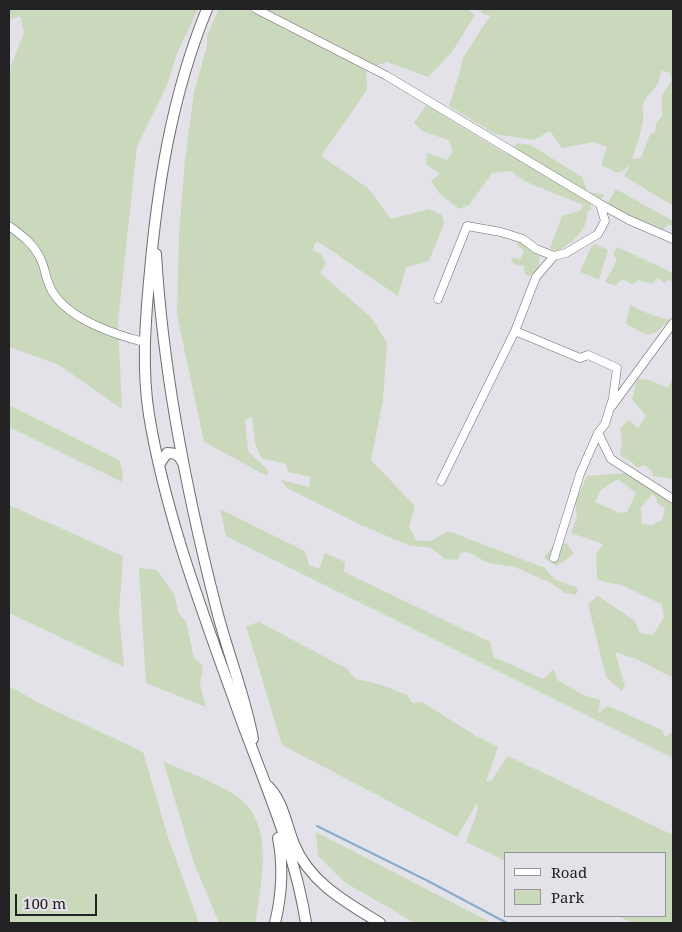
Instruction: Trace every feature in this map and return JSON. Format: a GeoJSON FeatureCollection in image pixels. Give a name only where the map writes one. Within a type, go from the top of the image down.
{"type":"FeatureCollection","features":[{"type":"Feature","properties":{"kind":"main road"},"geometry":{"type":"LineString","coordinates":[[207,9],[170,120],[155,214],[144,342],[149,414],[167,501],[186,564],[288,849],[303,902],[306,923]]}},
{"type":"Feature","properties":{"kind":"main road"},"geometry":{"type":"LineString","coordinates":[[160,183],[156,251],[159,300],[185,468],[215,603],[250,725],[256,756]]}},
{"type":"Feature","properties":{"kind":"main road"},"geometry":{"type":"LineString","coordinates":[[160,463],[167,453],[174,453],[180,456],[185,468]]}},
{"type":"Feature","properties":{"kind":"main road"},"geometry":{"type":"LineString","coordinates":[[265,783],[283,862],[282,891],[275,923]]}},
{"type":"Feature","properties":{"kind":"main road"},"geometry":{"type":"LineString","coordinates":[[265,783],[277,794],[294,845],[312,874],[333,893],[380,923]]}},
{"type":"Feature","properties":{"kind":"street"},"geometry":{"type":"LineString","coordinates":[[256,9],[387,76],[600,204],[635,223],[673,239]]}},
{"type":"Feature","properties":{"kind":"street"},"geometry":{"type":"LineString","coordinates":[[438,299],[452,259],[467,226],[501,232],[523,239],[536,249],[554,256],[566,253],[598,234],[605,221],[600,204]]}},
{"type":"Feature","properties":{"kind":"street"},"geometry":{"type":"LineString","coordinates":[[9,226],[35,248],[49,285],[55,296],[66,306],[95,325],[120,336],[144,342]]}},
{"type":"Feature","properties":{"kind":"street"},"geometry":{"type":"LineString","coordinates":[[441,481],[514,331],[536,277],[554,256]]}},
{"type":"Feature","properties":{"kind":"street"},"geometry":{"type":"LineString","coordinates":[[609,410],[673,323]]}},
{"type":"Feature","properties":{"kind":"street"},"geometry":{"type":"LineString","coordinates":[[514,331],[580,358],[588,355],[617,368],[605,424],[598,433],[580,474],[554,558]]}},
{"type":"Feature","properties":{"kind":"street"},"geometry":{"type":"LineString","coordinates":[[598,433],[611,459],[673,499]]}},
{"type":"Feature","properties":{"kind":"green space"},"geometry":{"type":"Polygon","coordinates":[[[9,9],[198,9],[178,51],[167,85],[137,146],[118,322],[122,409],[59,365],[9,347],[9,82],[11,65],[24,33],[20,16],[9,20],[9,9]]]}},
{"type":"Feature","properties":{"kind":"green space"},"geometry":{"type":"Polygon","coordinates":[[[219,9],[467,9],[475,15],[452,52],[428,77],[387,62],[366,69],[367,90],[321,156],[368,188],[391,219],[429,209],[442,215],[444,223],[429,261],[406,267],[398,296],[317,241],[312,250],[321,254],[326,264],[320,273],[371,317],[387,343],[383,400],[371,460],[415,506],[409,527],[417,541],[431,541],[448,531],[545,568],[554,579],[578,588],[576,595],[565,593],[551,583],[515,567],[488,563],[466,551],[460,554],[457,560],[445,559],[431,548],[408,545],[361,525],[287,488],[281,480],[309,487],[311,477],[288,472],[286,464],[261,458],[255,443],[252,417],[245,420],[248,451],[268,470],[267,476],[204,442],[177,315],[179,233],[185,160],[194,92],[207,46],[207,35],[219,9]]]}},
{"type":"Feature","properties":{"kind":"green space"},"geometry":{"type":"Polygon","coordinates":[[[483,9],[673,9],[673,206],[624,176],[630,166],[618,173],[601,165],[607,147],[594,142],[562,148],[550,131],[534,140],[495,134],[449,106],[462,59],[490,16],[480,12],[483,9]],[[661,71],[658,83],[645,100],[640,135],[632,159],[641,158],[650,134],[655,132],[656,123],[662,116],[662,95],[672,80],[669,72],[661,71]]]}},
{"type":"Feature","properties":{"kind":"green space"},"geometry":{"type":"Polygon","coordinates":[[[426,105],[506,154],[514,149],[516,143],[531,145],[582,177],[588,192],[605,195],[600,200],[591,201],[591,209],[587,212],[585,225],[578,236],[557,252],[550,248],[562,216],[581,210],[583,205],[524,181],[511,171],[492,173],[469,205],[459,209],[439,193],[431,181],[440,174],[426,164],[427,153],[447,160],[453,151],[448,140],[422,131],[414,123],[426,105]]]}},
{"type":"Feature","properties":{"kind":"green space"},"geometry":{"type":"Polygon","coordinates":[[[616,189],[673,221],[673,226],[668,224],[663,230],[611,213],[608,202],[616,189]]]}},
{"type":"Feature","properties":{"kind":"green space"},"geometry":{"type":"Polygon","coordinates":[[[518,242],[525,244],[540,257],[538,270],[529,276],[525,274],[524,266],[516,265],[511,261],[512,258],[520,259],[524,251],[517,244],[518,242]]]}},
{"type":"Feature","properties":{"kind":"green space"},"geometry":{"type":"Polygon","coordinates":[[[595,244],[608,250],[599,280],[580,272],[592,245],[595,244]]]}},
{"type":"Feature","properties":{"kind":"green space"},"geometry":{"type":"Polygon","coordinates":[[[617,247],[673,273],[673,282],[668,280],[664,283],[657,278],[652,284],[639,280],[632,284],[622,279],[615,286],[605,282],[617,260],[613,254],[617,247]]]}},
{"type":"Feature","properties":{"kind":"green space"},"geometry":{"type":"Polygon","coordinates":[[[630,305],[649,314],[670,320],[658,331],[646,334],[626,324],[630,305]]]}},
{"type":"Feature","properties":{"kind":"green space"},"geometry":{"type":"Polygon","coordinates":[[[673,377],[673,479],[653,476],[652,471],[644,465],[637,468],[632,462],[620,456],[622,441],[620,428],[629,420],[638,428],[646,416],[632,399],[637,379],[649,380],[668,388],[673,377]]]}},
{"type":"Feature","properties":{"kind":"green space"},"geometry":{"type":"Polygon","coordinates":[[[9,405],[119,460],[123,472],[122,482],[9,427],[9,405]]]}},
{"type":"Feature","properties":{"kind":"green space"},"geometry":{"type":"Polygon","coordinates":[[[625,473],[673,497],[673,678],[636,659],[615,652],[625,686],[622,691],[606,677],[588,604],[598,596],[635,621],[640,633],[653,635],[664,617],[662,604],[621,585],[597,579],[596,554],[603,544],[571,533],[577,517],[575,502],[587,476],[625,473]],[[618,479],[601,490],[595,502],[620,513],[627,512],[636,493],[618,479]],[[652,494],[641,507],[642,524],[652,525],[662,520],[665,508],[657,503],[656,497],[652,494]]]}},
{"type":"Feature","properties":{"kind":"green space"},"geometry":{"type":"Polygon","coordinates":[[[9,505],[123,556],[119,614],[124,667],[9,613],[9,505]]]}},
{"type":"Feature","properties":{"kind":"green space"},"geometry":{"type":"Polygon","coordinates":[[[220,509],[305,551],[309,565],[319,569],[325,553],[345,562],[344,572],[490,642],[494,657],[543,679],[554,669],[557,680],[586,696],[600,700],[598,713],[608,706],[662,730],[665,737],[673,732],[673,758],[226,536],[220,509]]]}},
{"type":"Feature","properties":{"kind":"green space"},"geometry":{"type":"Polygon","coordinates":[[[567,543],[574,554],[557,566],[544,558],[552,547],[567,543]]]}},
{"type":"Feature","properties":{"kind":"green space"},"geometry":{"type":"Polygon","coordinates":[[[139,568],[157,570],[175,596],[178,612],[186,622],[194,658],[203,666],[200,685],[206,707],[146,683],[139,568]]]}},
{"type":"Feature","properties":{"kind":"green space"},"geometry":{"type":"Polygon","coordinates":[[[259,622],[346,668],[356,679],[379,684],[407,695],[413,703],[422,702],[476,736],[498,747],[486,781],[491,781],[508,756],[673,835],[673,923],[633,923],[620,917],[667,917],[667,852],[504,852],[504,860],[466,842],[478,809],[477,803],[457,837],[282,745],[246,626],[259,622]]]}},
{"type":"Feature","properties":{"kind":"green space"},"geometry":{"type":"Polygon","coordinates":[[[9,686],[41,704],[143,752],[168,837],[199,923],[9,923],[9,686]]]}},
{"type":"Feature","properties":{"kind":"green space"},"geometry":{"type":"Polygon","coordinates":[[[163,761],[232,793],[251,810],[258,824],[263,856],[256,923],[219,923],[194,863],[163,761]]]}},
{"type":"Feature","properties":{"kind":"green space"},"geometry":{"type":"Polygon","coordinates":[[[316,832],[492,923],[415,923],[344,882],[318,856],[316,832]]]}},
{"type":"Feature","properties":{"kind":"waterway"},"geometry":{"type":"LineString","coordinates":[[317,826],[507,923]]}}]}
